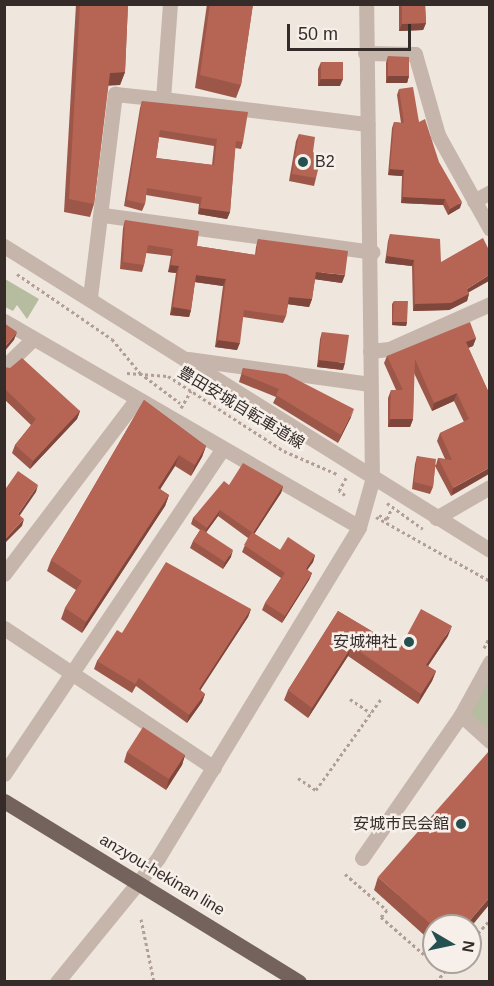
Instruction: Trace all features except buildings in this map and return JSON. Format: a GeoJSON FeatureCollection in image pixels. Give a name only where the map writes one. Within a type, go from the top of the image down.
{"type":"FeatureCollection","features":[{"type":"Feature","properties":{"kind":"main road","name":"anzyou-hekinan line"},"geometry":{"type":"LineString","coordinates":[[4,801],[299,981]]}},
{"type":"Feature","properties":{"kind":"street"},"geometry":{"type":"LineString","coordinates":[[163,99],[170,4]]}},
{"type":"Feature","properties":{"kind":"street"},"geometry":{"type":"LineString","coordinates":[[57,981],[140,883],[214,768],[359,527],[372,481],[370,351],[372,252],[365,53],[366,4]]}},
{"type":"Feature","properties":{"kind":"street"},"geometry":{"type":"LineString","coordinates":[[365,53],[415,54],[438,135],[489,230]]}},
{"type":"Feature","properties":{"kind":"street"},"geometry":{"type":"LineString","coordinates":[[90,297],[103,215],[115,94],[367,124]]}},
{"type":"Feature","properties":{"kind":"street"},"geometry":{"type":"LineString","coordinates":[[474,201],[489,192]]}},
{"type":"Feature","properties":{"kind":"street"},"geometry":{"type":"LineString","coordinates":[[103,215],[372,252]]}},
{"type":"Feature","properties":{"kind":"street"},"geometry":{"type":"LineString","coordinates":[[4,246],[186,358],[206,377],[351,472],[372,481],[389,492],[433,526],[489,550]]}},
{"type":"Feature","properties":{"kind":"street"},"geometry":{"type":"LineString","coordinates":[[370,351],[389,349],[489,304]]}},
{"type":"Feature","properties":{"kind":"street"},"geometry":{"type":"LineString","coordinates":[[4,321],[221,451],[359,527]]}},
{"type":"Feature","properties":{"kind":"street"},"geometry":{"type":"LineString","coordinates":[[4,367],[33,339]]}},
{"type":"Feature","properties":{"kind":"street"},"geometry":{"type":"LineString","coordinates":[[186,358],[370,384]]}},
{"type":"Feature","properties":{"kind":"street"},"geometry":{"type":"LineString","coordinates":[[4,574],[136,400]]}},
{"type":"Feature","properties":{"kind":"street"},"geometry":{"type":"LineString","coordinates":[[4,774],[72,668],[221,451]]}},
{"type":"Feature","properties":{"kind":"street"},"geometry":{"type":"LineString","coordinates":[[433,526],[489,487]]}},
{"type":"Feature","properties":{"kind":"street"},"geometry":{"type":"LineString","coordinates":[[4,628],[72,668],[214,768]]}},
{"type":"Feature","properties":{"kind":"street"},"geometry":{"type":"LineString","coordinates":[[362,858],[461,715],[485,658]]}},
{"type":"Feature","properties":{"kind":"street"},"geometry":{"type":"LineString","coordinates":[[461,715],[489,741]]}},
{"type":"Feature","properties":{"kind":"path","name":"豊田安城自転車道線"},"geometry":{"type":"LineString","coordinates":[[7,267],[112,339],[140,373],[192,411]]}},
{"type":"Feature","properties":{"kind":"path","name":"豊田安城自転車道線"},"geometry":{"type":"LineString","coordinates":[[117,373],[168,376],[284,451],[351,472]]}},
{"type":"Feature","properties":{"kind":"path"},"geometry":{"type":"LineString","coordinates":[[332,492],[344,496],[339,491],[351,472]]}},
{"type":"Feature","properties":{"kind":"path"},"geometry":{"type":"LineString","coordinates":[[389,492],[386,507],[433,526]]}},
{"type":"Feature","properties":{"kind":"path"},"geometry":{"type":"LineString","coordinates":[[391,510],[387,519],[376,515],[489,581]]}},
{"type":"Feature","properties":{"kind":"path"},"geometry":{"type":"LineString","coordinates":[[485,658],[489,636]]}},
{"type":"Feature","properties":{"kind":"path"},"geometry":{"type":"LineString","coordinates":[[350,699],[371,713]]}},
{"type":"Feature","properties":{"kind":"path"},"geometry":{"type":"LineString","coordinates":[[298,778],[316,790],[381,699]]}},
{"type":"Feature","properties":{"kind":"path"},"geometry":{"type":"LineString","coordinates":[[345,874],[387,910],[381,917],[422,953]]}},
{"type":"Feature","properties":{"kind":"path"},"geometry":{"type":"LineString","coordinates":[[141,919],[154,981]]}},
{"type":"Feature","properties":{"kind":"green space"},"geometry":{"type":"Polygon","coordinates":[[[5,279],[39,299],[27,319],[17,305],[13,311],[5,307],[5,279]]]}},
{"type":"Feature","properties":{"kind":"green space"},"geometry":{"type":"Polygon","coordinates":[[[489,665],[489,735],[459,709],[489,665]]]}},
{"type":"Feature","properties":{"kind":"place","name":"B2"},"geometry":{"type":"Point","coordinates":[303,162]}},
{"type":"Feature","properties":{"kind":"place","name":"安城神社"},"geometry":{"type":"Point","coordinates":[409,642]}},
{"type":"Feature","properties":{"kind":"place","name":"安城市民会館"},"geometry":{"type":"Point","coordinates":[461,824]}}]}
